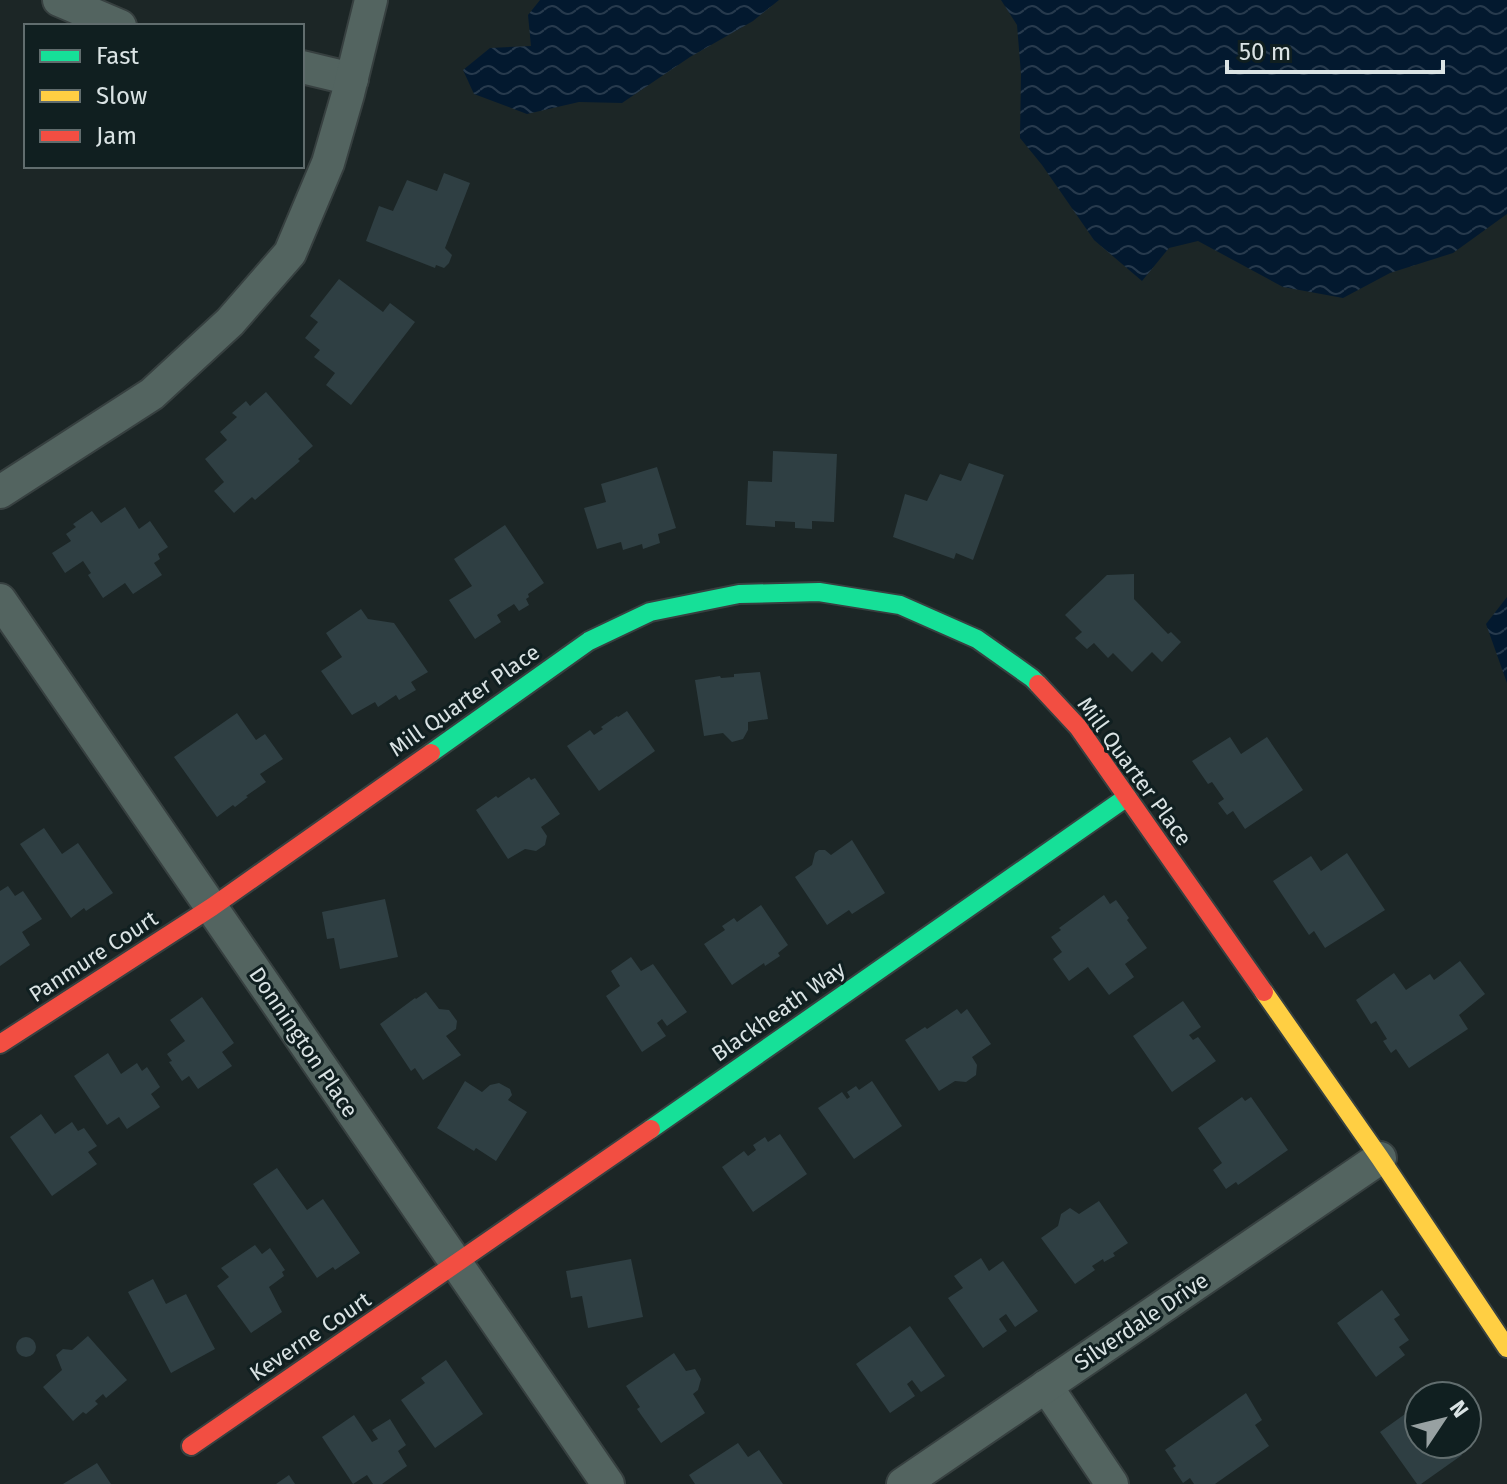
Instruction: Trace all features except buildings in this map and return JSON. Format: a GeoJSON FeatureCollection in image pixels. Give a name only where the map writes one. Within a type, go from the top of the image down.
{"type":"FeatureCollection","features":[{"type":"Feature","properties":{"kind":"street"},"geometry":{"type":"LineString","coordinates":[[59,0],[115,24]]}},
{"type":"Feature","properties":{"kind":"street"},"geometry":{"type":"LineString","coordinates":[[0,492],[152,394],[230,322],[290,253],[328,163],[371,0]]}},
{"type":"Feature","properties":{"kind":"street"},"geometry":{"type":"LineString","coordinates":[[304,67],[352,79]]}},
{"type":"Feature","properties":{"kind":"street","name":"Mill Quarter Place"},"geometry":{"type":"LineString","coordinates":[[212,907],[589,641],[650,612],[739,594],[819,592],[900,605],[977,639],[1032,678],[1078,727],[1380,1158],[1507,1348]]}},
{"type":"Feature","properties":{"kind":"street","name":"Donnington Place"},"geometry":{"type":"LineString","coordinates":[[0,600],[608,1484]]}},
{"type":"Feature","properties":{"kind":"street","name":"Blackheath Way"},"geometry":{"type":"LineString","coordinates":[[457,1264],[1127,797]]}},
{"type":"Feature","properties":{"kind":"street","name":"Panmure Court"},"geometry":{"type":"LineString","coordinates":[[0,1044],[212,907]]}},
{"type":"Feature","properties":{"kind":"street","name":"Silverdale Drive"},"geometry":{"type":"LineString","coordinates":[[903,1484],[1380,1158]]}},
{"type":"Feature","properties":{"kind":"street","name":"Keverne Court"},"geometry":{"type":"LineString","coordinates":[[191,1446],[457,1264]]}},
{"type":"Feature","properties":{"kind":"street"},"geometry":{"type":"LineString","coordinates":[[1046,1386],[1112,1484]]}},
{"type":"Feature","properties":{"kind":"water"},"geometry":{"type":"Polygon","coordinates":[[[540,0],[779,0],[753,21],[690,57],[622,103],[579,102],[527,114],[474,94],[463,70],[490,48],[531,46],[528,15],[540,0]]]}},
{"type":"Feature","properties":{"kind":"water"},"geometry":{"type":"Polygon","coordinates":[[[1001,0],[1507,0],[1507,214],[1453,253],[1390,273],[1343,298],[1283,287],[1198,241],[1169,248],[1142,281],[1094,240],[1020,138],[1021,74],[1017,25],[1001,0]]]}},
{"type":"Feature","properties":{"kind":"water"},"geometry":{"type":"Polygon","coordinates":[[[1507,597],[1507,683],[1486,624],[1507,597]]]}},
{"type":"Feature","properties":{"kind":"traffic: fast"},"geometry":{"type":"LineString","coordinates":[[431,753],[589,641],[650,612],[739,594],[819,592],[900,605],[977,639],[1038,684]]}},
{"type":"Feature","properties":{"kind":"traffic: fast"},"geometry":{"type":"LineString","coordinates":[[651,1129],[1127,797]]}},
{"type":"Feature","properties":{"kind":"traffic: slow"},"geometry":{"type":"LineString","coordinates":[[1264,992],[1507,1348]]}},
{"type":"Feature","properties":{"kind":"traffic: jam"},"geometry":{"type":"LineString","coordinates":[[1038,684],[1078,727],[1264,992]]}},
{"type":"Feature","properties":{"kind":"traffic: jam"},"geometry":{"type":"LineString","coordinates":[[0,1044],[212,907],[431,753]]}},
{"type":"Feature","properties":{"kind":"traffic: jam"},"geometry":{"type":"LineString","coordinates":[[191,1446],[651,1129]]}}]}
